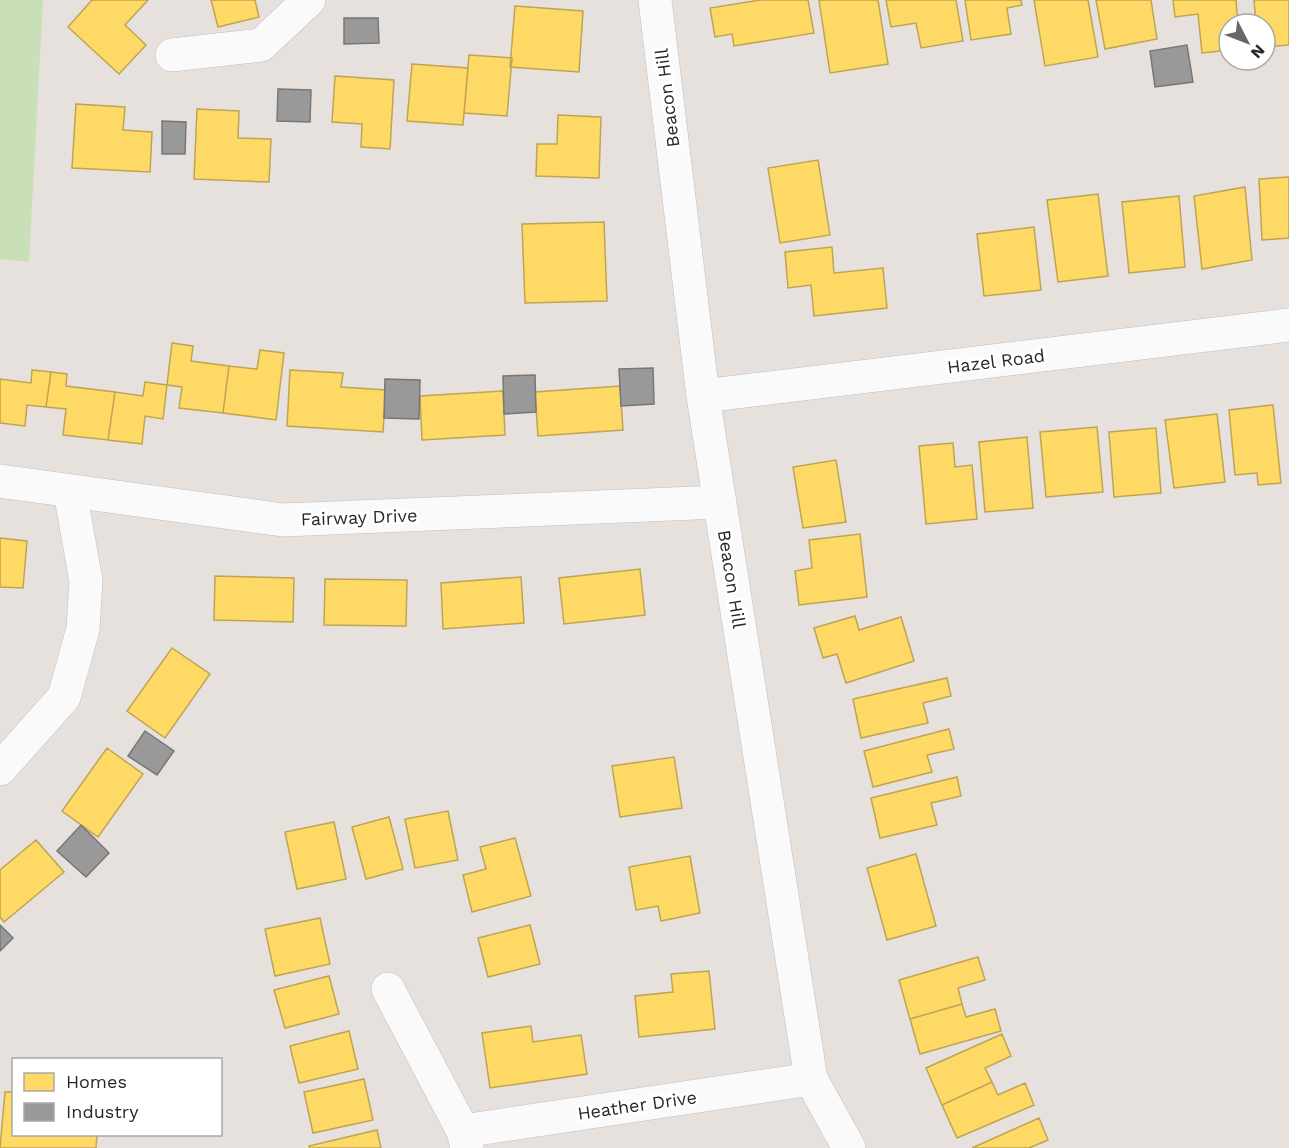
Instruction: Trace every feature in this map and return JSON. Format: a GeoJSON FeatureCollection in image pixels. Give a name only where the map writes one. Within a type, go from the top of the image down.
{"type":"FeatureCollection","features":[{"type":"Feature","properties":{"kind":"street"},"geometry":{"type":"LineString","coordinates":[[172,55],[261,45],[309,0]]}},
{"type":"Feature","properties":{"kind":"street","name":"Beacon Hill"},"geometry":{"type":"LineString","coordinates":[[655,0],[703,396],[811,1079],[849,1148]]}},
{"type":"Feature","properties":{"kind":"street","name":"Hazel Road"},"geometry":{"type":"LineString","coordinates":[[703,396],[1289,326]]}},
{"type":"Feature","properties":{"kind":"street","name":"Fairway Drive"},"geometry":{"type":"LineString","coordinates":[[0,481],[283,520],[720,502]]}},
{"type":"Feature","properties":{"kind":"street"},"geometry":{"type":"LineString","coordinates":[[0,769],[64,697],[83,629],[86,581],[70,492]]}},
{"type":"Feature","properties":{"kind":"street","name":"Heather Drive"},"geometry":{"type":"LineString","coordinates":[[388,989],[465,1139],[811,1079]]}},
{"type":"Feature","properties":{"kind":"green space"},"geometry":{"type":"Polygon","coordinates":[[[0,0],[43,0],[29,262],[0,259],[0,0]]]}},
{"type":"Feature","properties":{"kind":"building: Homes"},"geometry":{"type":"Polygon","coordinates":[[[92,0],[148,0],[125,25],[146,45],[119,74],[68,27],[92,0]]]}},
{"type":"Feature","properties":{"kind":"building: Homes"},"geometry":{"type":"Polygon","coordinates":[[[211,0],[255,0],[259,17],[218,27],[211,0]]]}},
{"type":"Feature","properties":{"kind":"building: Homes"},"geometry":{"type":"Polygon","coordinates":[[[760,0],[808,0],[814,33],[734,46],[732,34],[715,37],[710,8],[760,0]]]}},
{"type":"Feature","properties":{"kind":"building: Homes"},"geometry":{"type":"Polygon","coordinates":[[[819,0],[878,0],[888,64],[830,73],[819,0]]]}},
{"type":"Feature","properties":{"kind":"building: Homes"},"geometry":{"type":"Polygon","coordinates":[[[886,0],[956,0],[963,41],[921,48],[916,23],[891,27],[886,0]]]}},
{"type":"Feature","properties":{"kind":"building: Homes"},"geometry":{"type":"Polygon","coordinates":[[[965,0],[1021,0],[1022,5],[1007,8],[1011,34],[971,40],[965,0]]]}},
{"type":"Feature","properties":{"kind":"building: Homes"},"geometry":{"type":"Polygon","coordinates":[[[1034,0],[1088,0],[1098,57],[1045,66],[1034,0]]]}},
{"type":"Feature","properties":{"kind":"building: Homes"},"geometry":{"type":"Polygon","coordinates":[[[1096,0],[1151,0],[1157,39],[1105,49],[1096,0]]]}},
{"type":"Feature","properties":{"kind":"building: Homes"},"geometry":{"type":"Polygon","coordinates":[[[1173,0],[1236,0],[1237,12],[1217,12],[1217,51],[1202,53],[1198,14],[1175,17],[1173,0]]]}},
{"type":"Feature","properties":{"kind":"building: Homes"},"geometry":{"type":"Polygon","coordinates":[[[1254,0],[1289,0],[1289,45],[1277,46],[1277,12],[1255,12],[1254,0]]]}},
{"type":"Feature","properties":{"kind":"building: Homes"},"geometry":{"type":"Polygon","coordinates":[[[515,6],[583,11],[579,72],[510,67],[515,6]]]}},
{"type":"Feature","properties":{"kind":"building: Homes"},"geometry":{"type":"Polygon","coordinates":[[[469,55],[512,58],[507,116],[464,113],[469,55]]]}},
{"type":"Feature","properties":{"kind":"building: Homes"},"geometry":{"type":"Polygon","coordinates":[[[412,64],[468,68],[463,125],[407,121],[412,64]]]}},
{"type":"Feature","properties":{"kind":"building: Homes"},"geometry":{"type":"Polygon","coordinates":[[[335,76],[394,80],[390,149],[361,147],[362,124],[332,122],[335,76]]]}},
{"type":"Feature","properties":{"kind":"building: Homes"},"geometry":{"type":"Polygon","coordinates":[[[76,104],[125,107],[123,130],[152,132],[150,172],[72,168],[76,104]]]}},
{"type":"Feature","properties":{"kind":"building: Homes"},"geometry":{"type":"Polygon","coordinates":[[[197,109],[239,111],[238,138],[271,139],[269,182],[194,179],[197,109]]]}},
{"type":"Feature","properties":{"kind":"building: Homes"},"geometry":{"type":"Polygon","coordinates":[[[558,115],[601,117],[599,178],[536,176],[537,144],[557,144],[558,115]]]}},
{"type":"Feature","properties":{"kind":"building: Homes"},"geometry":{"type":"Polygon","coordinates":[[[818,160],[830,235],[780,243],[768,168],[818,160]]]}},
{"type":"Feature","properties":{"kind":"building: Homes"},"geometry":{"type":"Polygon","coordinates":[[[1289,177],[1289,238],[1262,240],[1259,179],[1289,177]]]}},
{"type":"Feature","properties":{"kind":"building: Homes"},"geometry":{"type":"Polygon","coordinates":[[[1245,187],[1252,260],[1202,269],[1194,196],[1245,187]]]}},
{"type":"Feature","properties":{"kind":"building: Homes"},"geometry":{"type":"Polygon","coordinates":[[[1098,194],[1108,276],[1058,282],[1047,200],[1098,194]]]}},
{"type":"Feature","properties":{"kind":"building: Homes"},"geometry":{"type":"Polygon","coordinates":[[[1179,196],[1185,267],[1129,273],[1122,202],[1179,196]]]}},
{"type":"Feature","properties":{"kind":"building: Homes"},"geometry":{"type":"Polygon","coordinates":[[[604,222],[607,301],[525,303],[522,224],[604,222]]]}},
{"type":"Feature","properties":{"kind":"building: Homes"},"geometry":{"type":"Polygon","coordinates":[[[1034,227],[1041,290],[984,296],[977,234],[1034,227]]]}},
{"type":"Feature","properties":{"kind":"building: Homes"},"geometry":{"type":"Polygon","coordinates":[[[832,247],[834,273],[883,268],[887,308],[814,316],[811,285],[788,288],[785,252],[832,247]]]}},
{"type":"Feature","properties":{"kind":"building: Homes"},"geometry":{"type":"Polygon","coordinates":[[[172,343],[193,346],[191,361],[229,366],[223,413],[179,408],[182,387],[167,385],[172,343]]]}},
{"type":"Feature","properties":{"kind":"building: Homes"},"geometry":{"type":"Polygon","coordinates":[[[260,350],[284,353],[276,420],[223,413],[229,366],[257,369],[260,350]]]}},
{"type":"Feature","properties":{"kind":"building: Homes"},"geometry":{"type":"Polygon","coordinates":[[[32,370],[51,372],[46,407],[27,405],[25,426],[0,423],[0,379],[31,383],[32,370]]]}},
{"type":"Feature","properties":{"kind":"building: Homes"},"geometry":{"type":"Polygon","coordinates":[[[290,370],[343,373],[341,387],[386,390],[383,432],[287,426],[290,370]]]}},
{"type":"Feature","properties":{"kind":"building: Homes"},"geometry":{"type":"Polygon","coordinates":[[[51,372],[67,374],[66,386],[115,392],[108,440],[63,435],[66,409],[46,407],[51,372]]]}},
{"type":"Feature","properties":{"kind":"building: Homes"},"geometry":{"type":"Polygon","coordinates":[[[145,382],[167,385],[163,419],[145,416],[142,444],[108,440],[115,392],[143,396],[145,382]]]}},
{"type":"Feature","properties":{"kind":"building: Homes"},"geometry":{"type":"Polygon","coordinates":[[[620,386],[623,430],[538,436],[535,392],[620,386]]]}},
{"type":"Feature","properties":{"kind":"building: Homes"},"geometry":{"type":"Polygon","coordinates":[[[503,391],[505,435],[422,440],[420,396],[503,391]]]}},
{"type":"Feature","properties":{"kind":"building: Homes"},"geometry":{"type":"Polygon","coordinates":[[[1273,405],[1281,483],[1258,485],[1257,473],[1235,475],[1229,410],[1273,405]]]}},
{"type":"Feature","properties":{"kind":"building: Homes"},"geometry":{"type":"Polygon","coordinates":[[[1217,414],[1225,482],[1174,488],[1165,420],[1217,414]]]}},
{"type":"Feature","properties":{"kind":"building: Homes"},"geometry":{"type":"Polygon","coordinates":[[[1097,427],[1103,492],[1046,497],[1040,432],[1097,427]]]}},
{"type":"Feature","properties":{"kind":"building: Homes"},"geometry":{"type":"Polygon","coordinates":[[[1156,428],[1161,493],[1114,497],[1109,432],[1156,428]]]}},
{"type":"Feature","properties":{"kind":"building: Homes"},"geometry":{"type":"Polygon","coordinates":[[[1027,437],[1033,508],[985,512],[979,442],[1027,437]]]}},
{"type":"Feature","properties":{"kind":"building: Homes"},"geometry":{"type":"Polygon","coordinates":[[[953,443],[955,467],[972,465],[977,519],[926,524],[919,446],[953,443]]]}},
{"type":"Feature","properties":{"kind":"building: Homes"},"geometry":{"type":"Polygon","coordinates":[[[836,460],[846,522],[803,528],[793,467],[836,460]]]}},
{"type":"Feature","properties":{"kind":"building: Homes"},"geometry":{"type":"Polygon","coordinates":[[[860,534],[867,597],[799,605],[795,571],[812,568],[809,540],[860,534]]]}},
{"type":"Feature","properties":{"kind":"building: Homes"},"geometry":{"type":"Polygon","coordinates":[[[0,538],[27,541],[23,588],[0,587],[0,538]]]}},
{"type":"Feature","properties":{"kind":"building: Homes"},"geometry":{"type":"Polygon","coordinates":[[[640,569],[645,615],[564,624],[559,578],[640,569]]]}},
{"type":"Feature","properties":{"kind":"building: Homes"},"geometry":{"type":"Polygon","coordinates":[[[215,576],[294,578],[293,622],[214,620],[215,576]]]}},
{"type":"Feature","properties":{"kind":"building: Homes"},"geometry":{"type":"Polygon","coordinates":[[[521,577],[524,623],[443,629],[441,583],[521,577]]]}},
{"type":"Feature","properties":{"kind":"building: Homes"},"geometry":{"type":"Polygon","coordinates":[[[325,579],[407,580],[406,626],[324,625],[325,579]]]}},
{"type":"Feature","properties":{"kind":"building: Homes"},"geometry":{"type":"Polygon","coordinates":[[[855,616],[859,630],[901,617],[914,661],[846,683],[837,654],[823,658],[814,628],[855,616]]]}},
{"type":"Feature","properties":{"kind":"building: Homes"},"geometry":{"type":"Polygon","coordinates":[[[172,648],[210,674],[165,738],[127,711],[172,648]]]}},
{"type":"Feature","properties":{"kind":"building: Homes"},"geometry":{"type":"Polygon","coordinates":[[[947,678],[951,696],[923,703],[928,723],[861,738],[853,699],[947,678]]]}},
{"type":"Feature","properties":{"kind":"building: Homes"},"geometry":{"type":"Polygon","coordinates":[[[949,729],[954,749],[927,755],[932,772],[873,787],[864,751],[949,729]]]}},
{"type":"Feature","properties":{"kind":"building: Homes"},"geometry":{"type":"Polygon","coordinates":[[[107,748],[143,774],[98,837],[62,811],[107,748]]]}},
{"type":"Feature","properties":{"kind":"building: Homes"},"geometry":{"type":"Polygon","coordinates":[[[674,757],[682,808],[620,817],[612,766],[674,757]]]}},
{"type":"Feature","properties":{"kind":"building: Homes"},"geometry":{"type":"Polygon","coordinates":[[[957,777],[961,796],[931,803],[937,825],[880,838],[871,798],[957,777]]]}},
{"type":"Feature","properties":{"kind":"building: Homes"},"geometry":{"type":"Polygon","coordinates":[[[448,811],[458,860],[415,868],[405,819],[448,811]]]}},
{"type":"Feature","properties":{"kind":"building: Homes"},"geometry":{"type":"Polygon","coordinates":[[[389,817],[403,869],[366,879],[352,827],[389,817]]]}},
{"type":"Feature","properties":{"kind":"building: Homes"},"geometry":{"type":"Polygon","coordinates":[[[334,822],[346,879],[297,889],[285,832],[334,822]]]}},
{"type":"Feature","properties":{"kind":"building: Homes"},"geometry":{"type":"Polygon","coordinates":[[[515,838],[531,896],[472,912],[463,875],[486,869],[480,847],[515,838]]]}},
{"type":"Feature","properties":{"kind":"building: Homes"},"geometry":{"type":"Polygon","coordinates":[[[36,840],[64,872],[4,922],[0,917],[0,870],[36,840]]]}},
{"type":"Feature","properties":{"kind":"building: Homes"},"geometry":{"type":"Polygon","coordinates":[[[916,854],[936,926],[887,940],[867,868],[916,854]]]}},
{"type":"Feature","properties":{"kind":"building: Homes"},"geometry":{"type":"Polygon","coordinates":[[[690,856],[700,913],[661,921],[658,906],[636,910],[629,867],[690,856]]]}},
{"type":"Feature","properties":{"kind":"building: Homes"},"geometry":{"type":"Polygon","coordinates":[[[320,918],[330,964],[275,976],[265,929],[320,918]]]}},
{"type":"Feature","properties":{"kind":"building: Homes"},"geometry":{"type":"Polygon","coordinates":[[[530,925],[540,964],[488,977],[478,938],[530,925]]]}},
{"type":"Feature","properties":{"kind":"building: Homes"},"geometry":{"type":"Polygon","coordinates":[[[978,957],[985,980],[958,988],[962,1004],[910,1019],[899,980],[978,957]]]}},
{"type":"Feature","properties":{"kind":"building: Homes"},"geometry":{"type":"Polygon","coordinates":[[[709,971],[715,1029],[639,1037],[635,996],[673,992],[671,974],[709,971]]]}},
{"type":"Feature","properties":{"kind":"building: Homes"},"geometry":{"type":"Polygon","coordinates":[[[329,976],[339,1014],[285,1028],[274,990],[329,976]]]}},
{"type":"Feature","properties":{"kind":"building: Homes"},"geometry":{"type":"Polygon","coordinates":[[[962,1004],[966,1017],[995,1009],[1001,1031],[920,1054],[910,1019],[962,1004]]]}},
{"type":"Feature","properties":{"kind":"building: Homes"},"geometry":{"type":"Polygon","coordinates":[[[531,1026],[533,1042],[581,1035],[587,1074],[490,1088],[482,1033],[531,1026]]]}},
{"type":"Feature","properties":{"kind":"building: Homes"},"geometry":{"type":"Polygon","coordinates":[[[349,1031],[358,1069],[299,1083],[290,1046],[349,1031]]]}},
{"type":"Feature","properties":{"kind":"building: Homes"},"geometry":{"type":"Polygon","coordinates":[[[1002,1034],[1011,1056],[985,1068],[992,1082],[942,1105],[926,1068],[1002,1034]]]}},
{"type":"Feature","properties":{"kind":"building: Homes"},"geometry":{"type":"Polygon","coordinates":[[[364,1079],[373,1120],[313,1133],[304,1092],[364,1079]]]}},
{"type":"Feature","properties":{"kind":"building: Homes"},"geometry":{"type":"Polygon","coordinates":[[[992,1082],[998,1095],[1025,1083],[1034,1105],[957,1138],[942,1105],[992,1082]]]}},
{"type":"Feature","properties":{"kind":"building: Homes"},"geometry":{"type":"Polygon","coordinates":[[[5,1092],[12,1092],[12,1136],[97,1136],[96,1148],[0,1148],[5,1092]]]}},
{"type":"Feature","properties":{"kind":"building: Homes"},"geometry":{"type":"Polygon","coordinates":[[[1039,1118],[1048,1140],[1029,1148],[972,1148],[1039,1118]]]}},
{"type":"Feature","properties":{"kind":"building: Homes"},"geometry":{"type":"Polygon","coordinates":[[[377,1130],[381,1148],[310,1148],[309,1146],[377,1130]]]}},
{"type":"Feature","properties":{"kind":"building: Industry"},"geometry":{"type":"Polygon","coordinates":[[[344,18],[378,18],[379,43],[344,44],[344,18]]]}},
{"type":"Feature","properties":{"kind":"building: Industry"},"geometry":{"type":"Polygon","coordinates":[[[1187,45],[1193,82],[1155,87],[1150,51],[1187,45]]]}},
{"type":"Feature","properties":{"kind":"building: Industry"},"geometry":{"type":"Polygon","coordinates":[[[278,89],[311,90],[310,122],[277,121],[278,89]]]}},
{"type":"Feature","properties":{"kind":"building: Industry"},"geometry":{"type":"Polygon","coordinates":[[[162,121],[186,122],[185,154],[162,154],[162,121]]]}},
{"type":"Feature","properties":{"kind":"building: Industry"},"geometry":{"type":"Polygon","coordinates":[[[653,368],[654,404],[621,406],[619,369],[653,368]]]}},
{"type":"Feature","properties":{"kind":"building: Industry"},"geometry":{"type":"Polygon","coordinates":[[[535,375],[536,412],[504,414],[503,376],[535,375]]]}},
{"type":"Feature","properties":{"kind":"building: Industry"},"geometry":{"type":"Polygon","coordinates":[[[385,379],[420,380],[419,419],[384,418],[385,379]]]}},
{"type":"Feature","properties":{"kind":"building: Industry"},"geometry":{"type":"Polygon","coordinates":[[[145,731],[174,751],[157,775],[128,756],[145,731]]]}},
{"type":"Feature","properties":{"kind":"building: Industry"},"geometry":{"type":"Polygon","coordinates":[[[81,825],[109,853],[86,877],[57,851],[81,825]]]}},
{"type":"Feature","properties":{"kind":"building: Industry"},"geometry":{"type":"Polygon","coordinates":[[[0,925],[13,938],[0,951],[0,925]]]}}]}
